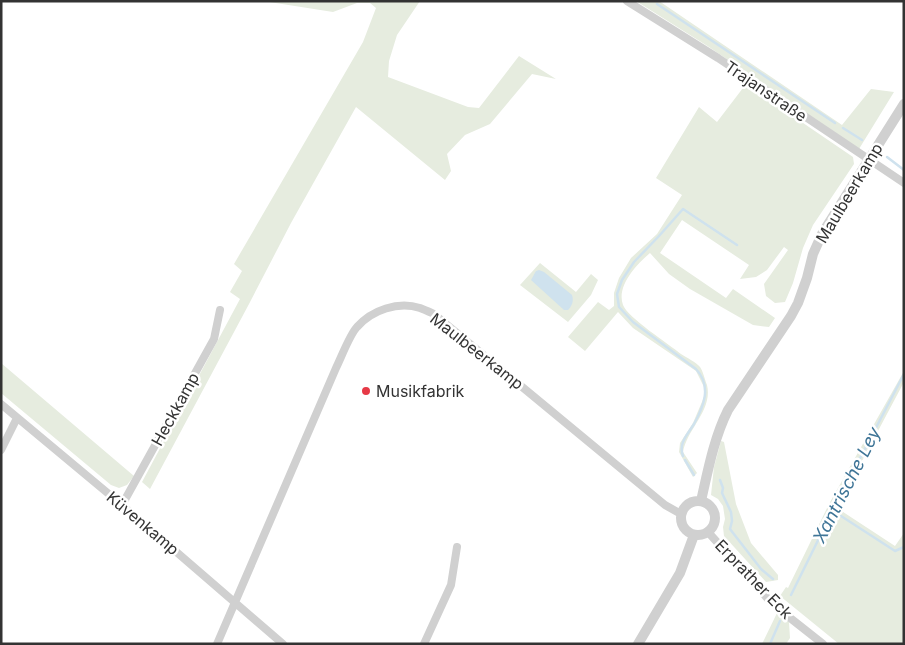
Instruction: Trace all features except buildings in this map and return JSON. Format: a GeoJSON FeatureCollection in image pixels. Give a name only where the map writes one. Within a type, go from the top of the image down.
{"type":"FeatureCollection","features":[{"type":"Feature","properties":{"kind":"street","name":"Trajanstraße"},"geometry":{"type":"LineString","coordinates":[[627,1],[718,58],[904,183]]}},
{"type":"Feature","properties":{"kind":"street","name":"Maulbeerkamp"},"geometry":{"type":"LineString","coordinates":[[701,501],[720,426],[728,410],[791,316],[803,291],[813,254],[822,234],[904,104]]}},
{"type":"Feature","properties":{"kind":"street","name":"Maulbeerkamp"},"geometry":{"type":"LineString","coordinates":[[217,644],[336,368],[356,328],[370,315],[385,308],[403,306],[419,308],[434,314],[665,504],[681,514],[683,527],[694,535]]}},
{"type":"Feature","properties":{"kind":"street","name":"Heckkamp"},"geometry":{"type":"LineString","coordinates":[[122,505],[214,339],[220,310]]}},
{"type":"Feature","properties":{"kind":"street","name":"Küvenkamp"},"geometry":{"type":"LineString","coordinates":[[1,404],[122,505],[283,644]]}},
{"type":"Feature","properties":{"kind":"street"},"geometry":{"type":"LineString","coordinates":[[1,450],[17,418]]}},
{"type":"Feature","properties":{"kind":"street"},"geometry":{"type":"LineString","coordinates":[[638,644],[680,573],[694,535],[708,532],[713,527],[715,521],[715,514],[712,508],[701,501],[694,501],[688,504],[681,514]]}},
{"type":"Feature","properties":{"kind":"street","name":"Erprather Eck"},"geometry":{"type":"LineString","coordinates":[[708,532],[768,599],[823,644]]}},
{"type":"Feature","properties":{"kind":"street"},"geometry":{"type":"LineString","coordinates":[[424,644],[451,585],[456,546]]}},
{"type":"Feature","properties":{"kind":"shaded area"},"geometry":{"type":"Polygon","coordinates":[[[263,1],[420,1],[397,35],[389,61],[388,77],[468,107],[479,108],[519,56],[556,79],[532,74],[490,124],[465,135],[447,154],[451,171],[445,180],[356,107],[291,223],[150,489],[142,482],[240,299],[230,292],[242,271],[234,264],[363,42],[376,8],[370,3],[357,3],[333,12],[263,1]]]}},
{"type":"Feature","properties":{"kind":"shaded area"},"geometry":{"type":"Polygon","coordinates":[[[636,1],[659,1],[842,125],[871,89],[894,92],[859,149],[709,47],[636,1]]]}},
{"type":"Feature","properties":{"kind":"shaded area"},"geometry":{"type":"Polygon","coordinates":[[[746,84],[853,157],[854,164],[813,225],[803,248],[793,283],[785,302],[775,303],[766,296],[764,284],[788,250],[784,247],[767,270],[756,277],[740,279],[749,265],[682,220],[660,253],[726,298],[733,289],[775,318],[769,327],[753,325],[690,289],[669,274],[650,253],[634,269],[625,283],[622,290],[623,305],[632,317],[696,363],[703,373],[708,394],[706,403],[689,435],[683,452],[697,473],[693,477],[679,452],[680,443],[693,423],[704,397],[704,387],[696,371],[633,328],[618,312],[585,351],[568,337],[598,302],[609,310],[614,306],[614,293],[619,278],[631,258],[657,234],[682,195],[656,178],[699,107],[717,122],[746,84]]]}},
{"type":"Feature","properties":{"kind":"shaded area"},"geometry":{"type":"Polygon","coordinates":[[[540,263],[576,292],[591,274],[598,280],[591,295],[568,322],[520,285],[540,263]]]}},
{"type":"Feature","properties":{"kind":"shaded area"},"geometry":{"type":"Polygon","coordinates":[[[1,363],[134,476],[127,485],[119,488],[111,485],[1,393],[1,363]]]}},
{"type":"Feature","properties":{"kind":"shaded area"},"geometry":{"type":"Polygon","coordinates":[[[904,371],[904,382],[837,508],[895,546],[904,533],[904,644],[839,644],[780,596],[786,587],[788,588],[829,504],[904,371]]]}},
{"type":"Feature","properties":{"kind":"shaded area"},"geometry":{"type":"Polygon","coordinates":[[[721,441],[724,442],[736,504],[751,543],[778,575],[778,580],[766,582],[724,536],[723,527],[725,519],[723,506],[718,499],[711,495],[714,467],[721,441]]]}},
{"type":"Feature","properties":{"kind":"shaded area"},"geometry":{"type":"Polygon","coordinates":[[[777,613],[789,622],[790,638],[786,644],[762,644],[777,613]]]}},
{"type":"Feature","properties":{"kind":"water"},"geometry":{"type":"Polygon","coordinates":[[[539,270],[572,295],[571,307],[568,310],[564,310],[531,280],[536,271],[539,270]]]}},
{"type":"Feature","properties":{"kind":"waterway"},"geometry":{"type":"LineString","coordinates":[[657,4],[835,123]]}},
{"type":"Feature","properties":{"kind":"waterway"},"geometry":{"type":"LineString","coordinates":[[843,128],[862,140]]}},
{"type":"Feature","properties":{"kind":"waterway"},"geometry":{"type":"LineString","coordinates":[[887,157],[904,170]]}},
{"type":"Feature","properties":{"kind":"waterway"},"geometry":{"type":"LineString","coordinates":[[683,456],[683,443],[698,417],[705,396],[704,382],[696,369],[633,322],[619,307],[617,294],[622,280],[634,262],[683,209],[737,245]]}},
{"type":"Feature","properties":{"kind":"waterway","name":"Xantrische Ley"},"geometry":{"type":"LineString","coordinates":[[791,595],[904,374]]}},
{"type":"Feature","properties":{"kind":"waterway"},"geometry":{"type":"LineString","coordinates":[[685,460],[694,475]]}},
{"type":"Feature","properties":{"kind":"waterway"},"geometry":{"type":"LineString","coordinates":[[720,480],[723,488],[722,493],[731,512],[732,521],[730,529],[761,569],[773,579]]}},
{"type":"Feature","properties":{"kind":"waterway"},"geometry":{"type":"LineString","coordinates":[[841,516],[895,551],[904,547]]}},
{"type":"Feature","properties":{"kind":"waterway","name":"Xantrische Ley"},"geometry":{"type":"LineString","coordinates":[[770,644],[780,621]]}},
{"type":"Feature","properties":{"kind":"place","name":"Musikfabrik"},"geometry":{"type":"Point","coordinates":[366,391]}}]}
